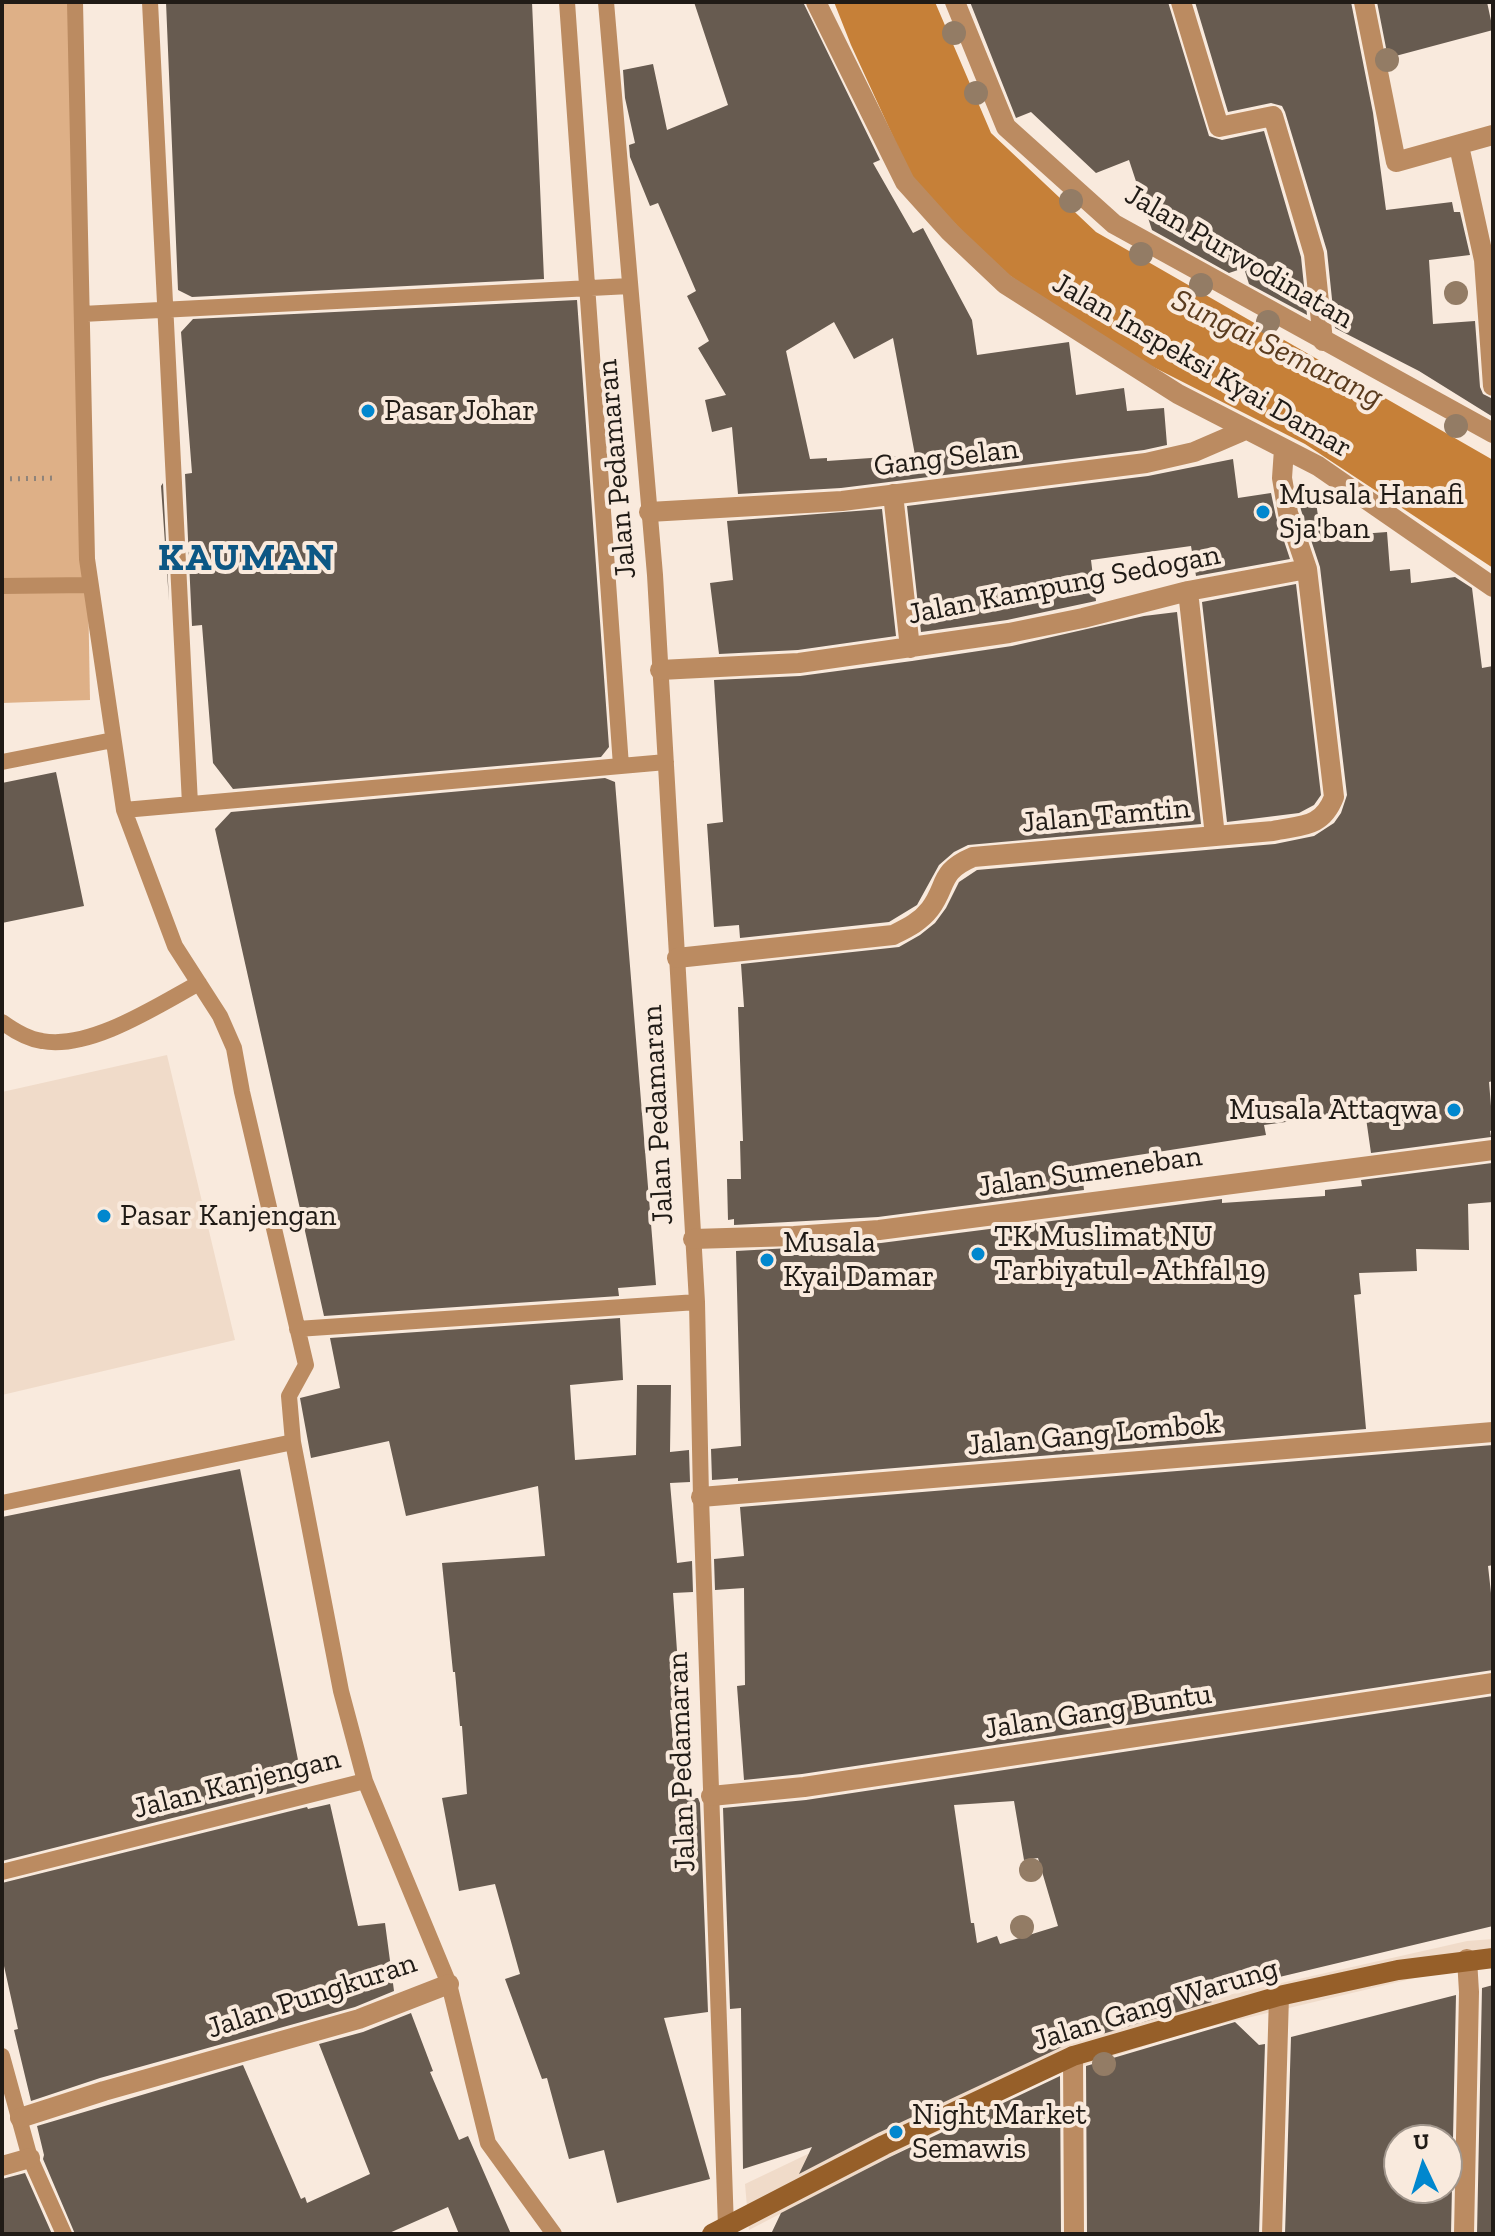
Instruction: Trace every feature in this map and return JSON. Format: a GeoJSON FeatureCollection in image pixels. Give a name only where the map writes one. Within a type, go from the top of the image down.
{"type":"FeatureCollection","features":[{"type":"Feature","properties":{"kind":"street","name":"Jalan Inspeksi Kyai Damar"},"geometry":{"type":"LineString","coordinates":[[816,2],[905,182],[950,232],[1005,284],[1178,394],[1318,466],[1493,587]]}},
{"type":"Feature","properties":{"kind":"street","name":"Jalan Purwodinatan"},"geometry":{"type":"LineString","coordinates":[[955,2],[1006,127],[1114,224],[1493,433]]}},
{"type":"Feature","properties":{"kind":"street"},"geometry":{"type":"LineString","coordinates":[[1181,2],[1219,127],[1273,116],[1314,254],[1323,341]]}},
{"type":"Feature","properties":{"kind":"street"},"geometry":{"type":"LineString","coordinates":[[1364,2],[1396,162],[1493,135]]}},
{"type":"Feature","properties":{"kind":"street"},"geometry":{"type":"LineString","coordinates":[[1459,146],[1484,260],[1493,386]]}},
{"type":"Feature","properties":{"kind":"street","name":"Gang Selan"},"geometry":{"type":"LineString","coordinates":[[649,512],[786,505],[1146,463],[1194,452],[1245,430]]}},
{"type":"Feature","properties":{"kind":"street"},"geometry":{"type":"LineString","coordinates":[[1284,449],[1282,478],[1288,513],[1307,569]]}},
{"type":"Feature","properties":{"kind":"street"},"geometry":{"type":"LineString","coordinates":[[893,494],[910,648]]}},
{"type":"Feature","properties":{"kind":"street","name":"Jalan Kampung Sedogan"},"geometry":{"type":"LineString","coordinates":[[660,670],[799,663],[910,648],[1083,618],[1188,591],[1307,569]]}},
{"type":"Feature","properties":{"kind":"street","name":"Jalan Tamtin"},"geometry":{"type":"LineString","coordinates":[[677,958],[893,935],[914,924],[931,908],[944,879],[956,865],[973,857],[1273,831],[1317,822],[1328,813],[1334,797],[1307,569]]}},
{"type":"Feature","properties":{"kind":"street"},"geometry":{"type":"LineString","coordinates":[[1188,591],[1215,836]]}},
{"type":"Feature","properties":{"kind":"street","name":"Jalan Sumeneban"},"geometry":{"type":"LineString","coordinates":[[693,1239],[879,1230],[1493,1150]]}},
{"type":"Feature","properties":{"kind":"street","name":"Jalan Gang Lombok"},"geometry":{"type":"LineString","coordinates":[[701,1497],[1493,1432]]}},
{"type":"Feature","properties":{"kind":"street","name":"Jalan Gang Buntu"},"geometry":{"type":"LineString","coordinates":[[711,1796],[804,1787],[1493,1683]]}},
{"type":"Feature","properties":{"kind":"street","name":"Jalan Gang Warung"},"geometry":{"type":"LineString","coordinates":[[722,2232],[884,2145],[1073,2056],[1279,1996],[1398,1970],[1493,1958]]}},
{"type":"Feature","properties":{"kind":"street"},"geometry":{"type":"LineString","coordinates":[[1464,2234],[1467,1959]]}},
{"type":"Feature","properties":{"kind":"street","name":"Jalan Pungkuran"},"geometry":{"type":"LineString","coordinates":[[20,2118],[359,2019],[449,1984]]}},
{"type":"Feature","properties":{"kind":"street"},"geometry":{"type":"LineString","coordinates":[[1272,2234],[1279,1996]]}},
{"type":"Feature","properties":{"kind":"street"},"geometry":{"type":"LineString","coordinates":[[1073,2056],[1074,2234]]}},
{"type":"Feature","properties":{"kind":"street"},"geometry":{"type":"LineString","coordinates":[[2,2166],[30,2158]]}},
{"type":"Feature","properties":{"kind":"lane"},"geometry":{"type":"LineString","coordinates":[[75,2],[90,585],[124,810],[175,946],[220,1016],[234,1048],[306,1365],[289,1396],[293,1442],[341,1691],[365,1781]]}},
{"type":"Feature","properties":{"kind":"lane"},"geometry":{"type":"LineString","coordinates":[[150,2],[190,804]]}},
{"type":"Feature","properties":{"kind":"lane"},"geometry":{"type":"LineString","coordinates":[[567,2],[621,766]]}},
{"type":"Feature","properties":{"kind":"lane","name":"Jalan Pedamaran"},"geometry":{"type":"LineString","coordinates":[[606,2],[649,512],[697,1302],[722,2232]]}},
{"type":"Feature","properties":{"kind":"lane"},"geometry":{"type":"LineString","coordinates":[[82,314],[630,286]]}},
{"type":"Feature","properties":{"kind":"lane"},"geometry":{"type":"LineString","coordinates":[[2,586],[90,585]]}},
{"type":"Feature","properties":{"kind":"lane"},"geometry":{"type":"LineString","coordinates":[[2,762],[113,740]]}},
{"type":"Feature","properties":{"kind":"lane"},"geometry":{"type":"LineString","coordinates":[[124,810],[666,762]]}},
{"type":"Feature","properties":{"kind":"lane"},"geometry":{"type":"LineString","coordinates":[[2,1022],[42,1042],[79,1039],[103,1033],[199,983]]}},
{"type":"Feature","properties":{"kind":"lane"},"geometry":{"type":"LineString","coordinates":[[297,1329],[697,1302]]}},
{"type":"Feature","properties":{"kind":"lane"},"geometry":{"type":"LineString","coordinates":[[2,1503],[293,1442]]}},
{"type":"Feature","properties":{"kind":"lane","name":"Jalan Kanjengan"},"geometry":{"type":"LineString","coordinates":[[2,1872],[365,1781],[449,1984]]}},
{"type":"Feature","properties":{"kind":"lane","name":"Jalan Pungkuran"},"geometry":{"type":"LineString","coordinates":[[449,1984],[488,2143],[554,2234]]}},
{"type":"Feature","properties":{"kind":"lane"},"geometry":{"type":"LineString","coordinates":[[2,2056],[30,2158],[64,2234]]}},
{"type":"Feature","properties":{"kind":"path"},"geometry":{"type":"LineString","coordinates":[[2,479],[86,478]]}},
{"type":"Feature","properties":{"kind":"shaded area"},"geometry":{"type":"Polygon","coordinates":[[[2,2],[69,2],[86,478],[90,700],[2,703],[2,2]]]}},
{"type":"Feature","properties":{"kind":"shaded area","name":"Pasar Kanjengan"},"geometry":{"type":"Polygon","coordinates":[[[167,1055],[235,1340],[2,1395],[2,1092],[167,1055]]]}},
{"type":"Feature","properties":{"kind":"shaded area","name":"Night Market Semawis"},"geometry":{"type":"Polygon","coordinates":[[[1493,1939],[1493,1964],[1474,1964],[1192,2031],[1038,2080],[749,2230],[745,2184],[1034,2046],[1184,2005],[1467,1941],[1493,1939]]]}},
{"type":"Feature","properties":{"kind":"water","name":"Sungai Semarang"},"geometry":{"type":"Polygon","coordinates":[[[834,2],[935,2],[991,133],[1096,232],[1493,460],[1493,568],[1305,444],[1108,344],[996,266],[913,180],[834,2]]]}},
{"type":"Feature","properties":{"kind":"building"},"geometry":{"type":"Polygon","coordinates":[[[166,2],[532,2],[544,279],[192,297],[178,290],[166,2]]]}},
{"type":"Feature","properties":{"kind":"building"},"geometry":{"type":"Polygon","coordinates":[[[694,2],[803,2],[880,160],[873,163],[913,233],[923,228],[972,320],[977,355],[1069,342],[1076,395],[1124,388],[1127,411],[1164,408],[1167,445],[841,488],[738,494],[732,427],[712,432],[705,400],[726,395],[698,348],[709,341],[687,296],[696,291],[658,203],[650,206],[630,157],[629,145],[635,143],[625,98],[623,70],[653,64],[667,130],[728,105],[694,2]],[[834,322],[786,351],[810,459],[827,458],[827,461],[915,455],[893,338],[854,359],[834,322]]]}},
{"type":"Feature","properties":{"kind":"building"},"geometry":{"type":"Polygon","coordinates":[[[970,2],[1168,2],[1209,136],[1222,140],[1264,131],[1301,257],[1307,315],[1249,284],[1244,268],[1229,273],[1152,230],[1129,160],[1096,173],[1031,112],[1016,118],[970,2]]]}},
{"type":"Feature","properties":{"kind":"building"},"geometry":{"type":"Polygon","coordinates":[[[1195,2],[1351,2],[1373,113],[1386,210],[1452,202],[1454,212],[1460,212],[1470,255],[1429,260],[1433,324],[1475,321],[1480,387],[1483,394],[1493,399],[1493,417],[1419,371],[1335,328],[1327,251],[1285,112],[1282,106],[1271,103],[1228,112],[1195,2]]]}},
{"type":"Feature","properties":{"kind":"building"},"geometry":{"type":"Polygon","coordinates":[[[1377,2],[1487,2],[1493,30],[1388,58],[1377,2]]]}},
{"type":"Feature","properties":{"kind":"building"},"geometry":{"type":"Polygon","coordinates":[[[577,300],[609,747],[601,757],[233,789],[213,763],[202,625],[192,626],[185,474],[192,473],[181,332],[193,319],[577,300]]]}},
{"type":"Feature","properties":{"kind":"building"},"geometry":{"type":"Polygon","coordinates":[[[1233,459],[1238,498],[1271,493],[1290,559],[1196,576],[1191,546],[1091,560],[1096,601],[1007,620],[921,632],[907,506],[1148,476],[1233,459]]]}},
{"type":"Feature","properties":{"kind":"building"},"geometry":{"type":"Polygon","coordinates":[[[163,483],[169,601],[161,486],[163,483]]]}},
{"type":"Feature","properties":{"kind":"building"},"geometry":{"type":"Polygon","coordinates":[[[1314,488],[1321,537],[1387,532],[1390,571],[1410,569],[1411,583],[1455,577],[1472,588],[1482,668],[1493,666],[1491,1137],[1371,1153],[1365,1111],[1264,1125],[1266,1135],[1081,1164],[1084,1190],[878,1217],[734,1225],[734,1219],[728,1220],[727,1179],[741,1179],[740,1141],[743,1141],[738,1007],[744,1007],[741,964],[899,947],[935,923],[959,882],[977,870],[1275,844],[1314,836],[1334,823],[1347,795],[1320,567],[1297,490],[1314,488]]]}},
{"type":"Feature","properties":{"kind":"building"},"geometry":{"type":"Polygon","coordinates":[[[882,509],[896,636],[798,650],[719,654],[710,583],[733,580],[727,521],[882,509]]]}},
{"type":"Feature","properties":{"kind":"building"},"geometry":{"type":"Polygon","coordinates":[[[1296,584],[1321,795],[1314,805],[1299,813],[1227,822],[1202,602],[1296,584]]]}},
{"type":"Feature","properties":{"kind":"building"},"geometry":{"type":"Polygon","coordinates":[[[1177,612],[1201,824],[968,845],[939,865],[917,905],[889,922],[740,938],[739,925],[714,927],[707,824],[723,822],[714,680],[800,676],[912,661],[1012,646],[1144,616],[1177,612]]]}},
{"type":"Feature","properties":{"kind":"building"},"geometry":{"type":"Polygon","coordinates":[[[56,772],[84,906],[2,923],[2,783],[56,772]]]}},
{"type":"Feature","properties":{"kind":"building"},"geometry":{"type":"Polygon","coordinates":[[[605,778],[615,782],[656,1285],[618,1288],[619,1296],[324,1316],[215,829],[231,812],[605,778]]]}},
{"type":"Feature","properties":{"kind":"building"},"geometry":{"type":"Polygon","coordinates":[[[1492,1163],[1493,1202],[1468,1204],[1469,1250],[1416,1249],[1417,1271],[1359,1273],[1361,1294],[1354,1295],[1366,1429],[738,1481],[738,1478],[712,1480],[711,1449],[741,1446],[736,1251],[881,1243],[1222,1199],[1222,1203],[1325,1196],[1325,1190],[1362,1186],[1361,1180],[1492,1163]]]}},
{"type":"Feature","properties":{"kind":"building"},"geometry":{"type":"Polygon","coordinates":[[[620,1318],[623,1380],[570,1385],[575,1460],[636,1455],[637,1385],[671,1385],[670,1452],[689,1450],[690,1482],[670,1483],[677,1563],[692,1561],[693,1592],[673,1593],[681,1709],[670,1710],[679,1799],[698,1798],[700,1803],[708,2012],[664,2018],[710,2179],[617,2203],[604,2150],[569,2159],[547,2078],[542,2079],[505,1979],[520,1974],[495,1884],[459,1891],[442,1798],[467,1794],[442,1563],[545,1556],[538,1486],[406,1516],[389,1441],[311,1458],[300,1398],[340,1388],[330,1338],[620,1318]]]}},
{"type":"Feature","properties":{"kind":"building"},"geometry":{"type":"Polygon","coordinates":[[[1493,1445],[1493,1565],[1488,1566],[1493,1611],[1493,1670],[802,1774],[744,1780],[737,1686],[745,1685],[744,1588],[715,1590],[714,1559],[744,1556],[740,1507],[1493,1445]]]}},
{"type":"Feature","properties":{"kind":"building"},"geometry":{"type":"Polygon","coordinates":[[[240,1469],[303,1785],[2,1861],[2,1517],[240,1469]]]}},
{"type":"Feature","properties":{"kind":"building"},"geometry":{"type":"Polygon","coordinates":[[[1493,1696],[1493,1926],[1204,1995],[1212,2002],[1068,2044],[878,2133],[799,2174],[812,2147],[743,2169],[741,2008],[730,2009],[723,1808],[806,1800],[1493,1696]],[[1014,1801],[954,1805],[971,1923],[974,1923],[977,1943],[997,1936],[1000,1944],[1058,1926],[1038,1858],[1024,1860],[1014,1801]]]}},
{"type":"Feature","properties":{"kind":"building"},"geometry":{"type":"Polygon","coordinates":[[[330,1804],[358,1926],[385,1923],[394,1991],[355,2007],[100,2078],[31,2101],[14,2030],[18,2029],[2,1957],[2,1883],[307,1807],[330,1804]]]}},
{"type":"Feature","properties":{"kind":"building"},"geometry":{"type":"Polygon","coordinates":[[[1493,1985],[1493,2234],[1477,2234],[1482,1988],[1493,1985]]]}},
{"type":"Feature","properties":{"kind":"building"},"geometry":{"type":"Polygon","coordinates":[[[1456,1995],[1453,2124],[1383,2124],[1383,2204],[1452,2204],[1451,2234],[1285,2234],[1291,2037],[1456,1995]]]}},
{"type":"Feature","properties":{"kind":"building"},"geometry":{"type":"Polygon","coordinates":[[[411,2013],[433,2071],[430,2072],[459,2140],[468,2136],[511,2234],[459,2234],[448,2207],[387,2234],[75,2234],[43,2159],[37,2126],[243,2065],[301,2199],[305,2197],[307,2203],[370,2174],[319,2044],[363,2032],[411,2013]]]}},
{"type":"Feature","properties":{"kind":"building"},"geometry":{"type":"Polygon","coordinates":[[[1235,2022],[1259,2045],[1265,2044],[1259,2234],[1087,2234],[1086,2066],[1235,2022]]]}},
{"type":"Feature","properties":{"kind":"building"},"geometry":{"type":"Polygon","coordinates":[[[1060,2076],[1061,2234],[771,2234],[781,2213],[1060,2076]]]}},
{"type":"Feature","properties":{"kind":"building"},"geometry":{"type":"Polygon","coordinates":[[[25,2173],[52,2234],[2,2234],[2,2179],[25,2173]]]}},
{"type":"Feature","properties":{"kind":"place","name":"Pasar Johar"},"geometry":{"type":"Point","coordinates":[368,411]}},
{"type":"Feature","properties":{"kind":"place","name":"Musala Hanafi Sja'ban"},"geometry":{"type":"Point","coordinates":[1263,512]}},
{"type":"Feature","properties":{"kind":"place","name":"Musala Attaqwa"},"geometry":{"type":"Point","coordinates":[1454,1110]}},
{"type":"Feature","properties":{"kind":"place","name":"Pasar Kanjengan"},"geometry":{"type":"Point","coordinates":[104,1216]}},
{"type":"Feature","properties":{"kind":"place","name":"TK Muslimat NU Tarbiyatul - Athfal 19"},"geometry":{"type":"Point","coordinates":[978,1254]}},
{"type":"Feature","properties":{"kind":"place","name":"Musala Kyai Damar"},"geometry":{"type":"Point","coordinates":[767,1260]}},
{"type":"Feature","properties":{"kind":"place","name":"Night Market Semawis"},"geometry":{"type":"Point","coordinates":[896,2132]}},
{"type":"Feature","properties":{"kind":"district","name":"KAUMAN"},"geometry":{"type":"Point","coordinates":[247,559]}}]}
